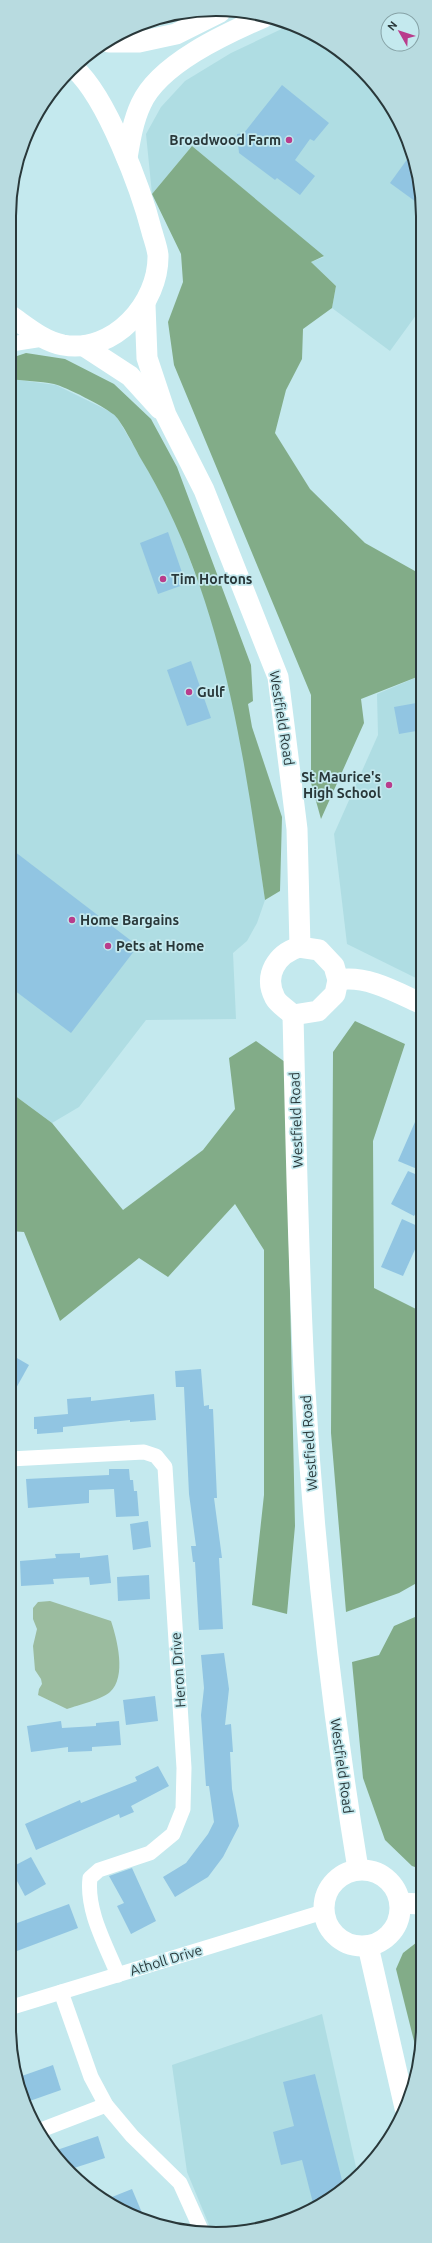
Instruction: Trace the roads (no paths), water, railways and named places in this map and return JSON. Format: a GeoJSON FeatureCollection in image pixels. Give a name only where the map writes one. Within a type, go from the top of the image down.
{"type":"FeatureCollection","features":[{"type":"Feature","properties":{"kind":"main road"},"geometry":{"type":"LineString","coordinates":[[118,42],[139,42],[176,34],[212,16]]}},
{"type":"Feature","properties":{"kind":"main road"},"geometry":{"type":"LineString","coordinates":[[127,158],[131,133],[140,104],[152,85],[170,68],[257,21]]}},
{"type":"Feature","properties":{"kind":"main road"},"geometry":{"type":"LineString","coordinates":[[16,319],[43,338],[63,345],[84,346],[117,333],[145,305],[156,279],[158,254],[147,213],[127,158],[87,82],[78,72]]}},
{"type":"Feature","properties":{"kind":"main road","name":"Westfield Road"},"geometry":{"type":"LineString","coordinates":[[145,305],[147,358],[166,415],[204,490],[278,677],[298,829],[300,948]]}},
{"type":"Feature","properties":{"kind":"main road","name":"Westfield Road"},"geometry":{"type":"LineString","coordinates":[[84,346],[130,376],[166,415]]}},
{"type":"Feature","properties":{"kind":"main road"},"geometry":{"type":"LineString","coordinates":[[300,948],[319,950],[334,966],[338,980],[335,994],[318,1011],[293,1015],[275,999],[270,984],[270,976],[276,961],[288,950],[300,948]]}},
{"type":"Feature","properties":{"kind":"main road"},"geometry":{"type":"LineString","coordinates":[[338,980],[348,979],[374,983],[416,1001]]}},
{"type":"Feature","properties":{"kind":"main road","name":"Westfield Road"},"geometry":{"type":"LineString","coordinates":[[293,1015],[306,1414],[319,1571],[338,1742],[358,1869]]}},
{"type":"Feature","properties":{"kind":"main road"},"geometry":{"type":"LineString","coordinates":[[358,1869],[368,1870],[387,1879],[397,1892],[400,1903],[400,1914],[394,1929],[387,1937],[368,1946],[355,1946],[345,1943],[331,1931],[323,1912],[323,1902],[328,1888],[339,1876],[358,1869]]}},
{"type":"Feature","properties":{"kind":"main road"},"geometry":{"type":"LineString","coordinates":[[400,1903],[416,1904]]}},
{"type":"Feature","properties":{"kind":"main road"},"geometry":{"type":"LineString","coordinates":[[368,1946],[403,2098]]}},
{"type":"Feature","properties":{"kind":"street"},"geometry":{"type":"LineString","coordinates":[[16,343],[43,338]]}},
{"type":"Feature","properties":{"kind":"street","name":"Heron Drive"},"geometry":{"type":"LineString","coordinates":[[16,1459],[144,1452],[156,1456],[165,1467],[184,1768],[183,1809],[173,1834],[150,1853],[99,1870],[90,1878],[88,1890],[92,1909],[118,1975]]}},
{"type":"Feature","properties":{"kind":"street","name":"Atholl Drive"},"geometry":{"type":"LineString","coordinates":[[16,2006],[323,1912]]}},
{"type":"Feature","properties":{"kind":"street"},"geometry":{"type":"LineString","coordinates":[[61,1992],[91,2077],[106,2105],[132,2136],[180,2183],[200,2226]]}},
{"type":"Feature","properties":{"kind":"street"},"geometry":{"type":"LineString","coordinates":[[44,2129],[106,2105]]}},
{"type":"Feature","properties":{"kind":"place","name":"Broadwood Farm"},"geometry":{"type":"Point","coordinates":[289,140]}},
{"type":"Feature","properties":{"kind":"place","name":"Tim Hortons"},"geometry":{"type":"Point","coordinates":[163,579]}},
{"type":"Feature","properties":{"kind":"place","name":"Gulf"},"geometry":{"type":"Point","coordinates":[189,692]}},
{"type":"Feature","properties":{"kind":"place","name":"St Maurice's High School"},"geometry":{"type":"Point","coordinates":[389,785]}},
{"type":"Feature","properties":{"kind":"place","name":"Home Bargains"},"geometry":{"type":"Point","coordinates":[72,920]}},
{"type":"Feature","properties":{"kind":"place","name":"Pets at Home"},"geometry":{"type":"Point","coordinates":[108,946]}}]}
